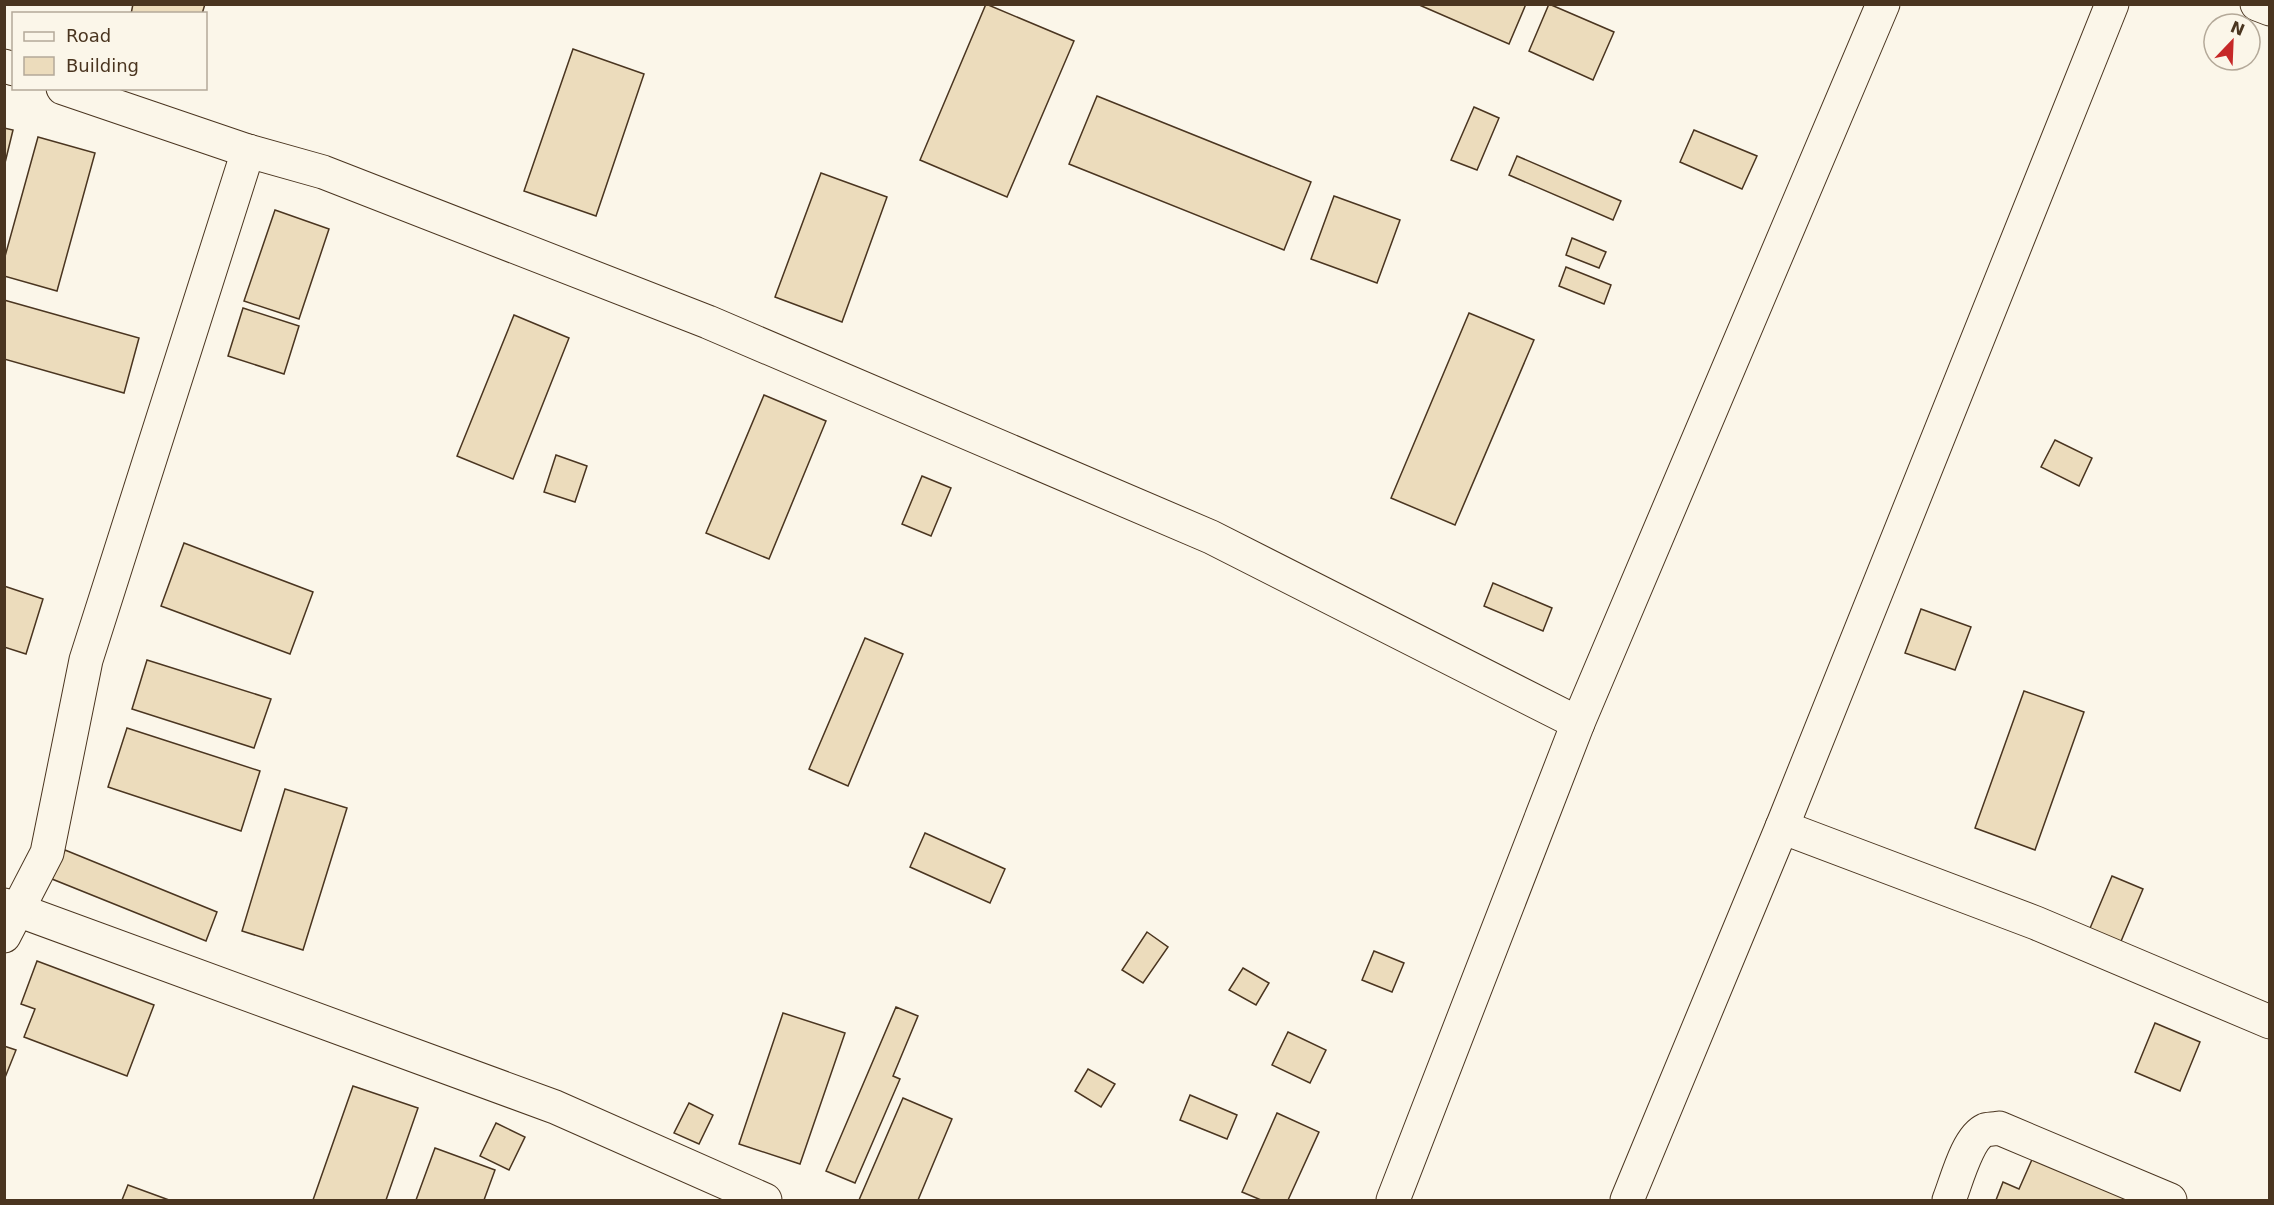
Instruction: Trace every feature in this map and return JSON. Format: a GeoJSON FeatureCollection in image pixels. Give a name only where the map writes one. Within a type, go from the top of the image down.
{"type":"FeatureCollection","features":[{"type":"Feature","properties":{"kind":"main road"},"geometry":{"type":"LineString","coordinates":[[1393,1200],[1578,723],[1882,4]]}},
{"type":"Feature","properties":{"kind":"main road"},"geometry":{"type":"LineString","coordinates":[[1627,1200],[1782,827],[2112,4]]}},
{"type":"Feature","properties":{"kind":"main road"},"geometry":{"type":"LineString","coordinates":[[2257,4],[2270,9]]}},
{"type":"Feature","properties":{"kind":"main road"},"geometry":{"type":"LineString","coordinates":[[69,90],[248,150],[323,172],[675,309],[1211,537],[1578,723]]}},
{"type":"Feature","properties":{"kind":"main road"},"geometry":{"type":"LineString","coordinates":[[248,150],[86,660],[47,853],[9,917],[555,1107],[765,1200]]}},
{"type":"Feature","properties":{"kind":"main road"},"geometry":{"type":"LineString","coordinates":[[1782,827],[2036,923],[2270,1023]]}},
{"type":"Feature","properties":{"kind":"main road"},"geometry":{"type":"LineString","coordinates":[[1949,1200],[1968,1149],[1975,1137],[1985,1130],[1999,1128],[2170,1200]]}},
{"type":"Feature","properties":{"kind":"building"},"geometry":{"type":"Polygon","coordinates":[[[133,4],[205,4],[203,12],[131,12],[133,4]]]}},
{"type":"Feature","properties":{"kind":"building"},"geometry":{"type":"Polygon","coordinates":[[[986,4],[1074,41],[1007,197],[920,160],[986,4]]]}},
{"type":"Feature","properties":{"kind":"building"},"geometry":{"type":"Polygon","coordinates":[[[1417,4],[1526,4],[1509,44],[1417,4]]]}},
{"type":"Feature","properties":{"kind":"building"},"geometry":{"type":"Polygon","coordinates":[[[1549,4],[1614,32],[1593,80],[1529,51],[1549,4]]]}},
{"type":"Feature","properties":{"kind":"building"},"geometry":{"type":"Polygon","coordinates":[[[573,49],[644,74],[596,216],[524,191],[573,49]]]}},
{"type":"Feature","properties":{"kind":"building"},"geometry":{"type":"Polygon","coordinates":[[[1097,96],[1311,182],[1284,250],[1069,164],[1097,96]]]}},
{"type":"Feature","properties":{"kind":"building"},"geometry":{"type":"Polygon","coordinates":[[[1474,107],[1499,118],[1477,170],[1451,160],[1474,107]]]}},
{"type":"Feature","properties":{"kind":"building"},"geometry":{"type":"Polygon","coordinates":[[[4,128],[13,130],[4,167],[4,128]]]}},
{"type":"Feature","properties":{"kind":"building"},"geometry":{"type":"Polygon","coordinates":[[[1694,130],[1757,156],[1742,189],[1680,162],[1694,130]]]}},
{"type":"Feature","properties":{"kind":"building"},"geometry":{"type":"Polygon","coordinates":[[[38,137],[95,153],[57,291],[4,276],[4,260],[38,137]]]}},
{"type":"Feature","properties":{"kind":"building"},"geometry":{"type":"Polygon","coordinates":[[[1517,156],[1621,201],[1613,220],[1509,175],[1517,156]]]}},
{"type":"Feature","properties":{"kind":"building"},"geometry":{"type":"Polygon","coordinates":[[[821,173],[887,197],[842,322],[775,297],[821,173]]]}},
{"type":"Feature","properties":{"kind":"building"},"geometry":{"type":"Polygon","coordinates":[[[1334,196],[1400,220],[1377,283],[1311,259],[1334,196]]]}},
{"type":"Feature","properties":{"kind":"building"},"geometry":{"type":"Polygon","coordinates":[[[275,210],[329,229],[299,319],[244,301],[275,210]]]}},
{"type":"Feature","properties":{"kind":"building"},"geometry":{"type":"Polygon","coordinates":[[[1572,238],[1606,252],[1599,268],[1566,255],[1572,238]]]}},
{"type":"Feature","properties":{"kind":"building"},"geometry":{"type":"Polygon","coordinates":[[[1566,267],[1611,285],[1604,304],[1559,286],[1566,267]]]}},
{"type":"Feature","properties":{"kind":"building"},"geometry":{"type":"Polygon","coordinates":[[[4,300],[139,338],[124,393],[4,359],[4,300]]]}},
{"type":"Feature","properties":{"kind":"building"},"geometry":{"type":"Polygon","coordinates":[[[243,308],[299,326],[284,374],[228,356],[243,308]]]}},
{"type":"Feature","properties":{"kind":"building"},"geometry":{"type":"Polygon","coordinates":[[[1469,313],[1534,340],[1455,525],[1391,498],[1469,313]]]}},
{"type":"Feature","properties":{"kind":"building"},"geometry":{"type":"Polygon","coordinates":[[[514,315],[569,338],[513,479],[457,456],[514,315]]]}},
{"type":"Feature","properties":{"kind":"building"},"geometry":{"type":"Polygon","coordinates":[[[764,395],[826,421],[769,559],[706,533],[764,395]]]}},
{"type":"Feature","properties":{"kind":"building"},"geometry":{"type":"Polygon","coordinates":[[[2055,440],[2092,458],[2079,486],[2041,467],[2055,440]]]}},
{"type":"Feature","properties":{"kind":"building"},"geometry":{"type":"Polygon","coordinates":[[[556,455],[587,466],[575,502],[544,492],[556,455]]]}},
{"type":"Feature","properties":{"kind":"building"},"geometry":{"type":"Polygon","coordinates":[[[922,476],[951,488],[931,536],[902,524],[922,476]]]}},
{"type":"Feature","properties":{"kind":"building"},"geometry":{"type":"Polygon","coordinates":[[[184,543],[313,592],[290,654],[161,606],[184,543]]]}},
{"type":"Feature","properties":{"kind":"building"},"geometry":{"type":"Polygon","coordinates":[[[1493,583],[1552,608],[1543,631],[1484,606],[1493,583]]]}},
{"type":"Feature","properties":{"kind":"building"},"geometry":{"type":"Polygon","coordinates":[[[4,586],[43,599],[26,654],[4,647],[4,586]]]}},
{"type":"Feature","properties":{"kind":"building"},"geometry":{"type":"Polygon","coordinates":[[[1921,609],[1971,627],[1955,670],[1905,653],[1921,609]]]}},
{"type":"Feature","properties":{"kind":"building"},"geometry":{"type":"Polygon","coordinates":[[[865,638],[903,654],[848,786],[809,769],[865,638]]]}},
{"type":"Feature","properties":{"kind":"building"},"geometry":{"type":"Polygon","coordinates":[[[147,660],[271,699],[254,748],[132,709],[147,660]]]}},
{"type":"Feature","properties":{"kind":"building"},"geometry":{"type":"Polygon","coordinates":[[[2024,691],[2084,712],[2035,850],[1975,828],[2024,691]]]}},
{"type":"Feature","properties":{"kind":"building"},"geometry":{"type":"Polygon","coordinates":[[[127,728],[260,771],[241,831],[108,787],[127,728]]]}},
{"type":"Feature","properties":{"kind":"building"},"geometry":{"type":"Polygon","coordinates":[[[285,789],[347,808],[303,950],[242,931],[285,789]]]}},
{"type":"Feature","properties":{"kind":"building"},"geometry":{"type":"Polygon","coordinates":[[[925,833],[1005,869],[990,903],[910,867],[925,833]]]}},
{"type":"Feature","properties":{"kind":"building"},"geometry":{"type":"Polygon","coordinates":[[[65,850],[217,912],[206,941],[52,879],[65,850]]]}},
{"type":"Feature","properties":{"kind":"building"},"geometry":{"type":"Polygon","coordinates":[[[2112,876],[2143,889],[2119,946],[2088,933],[2112,876]]]}},
{"type":"Feature","properties":{"kind":"building"},"geometry":{"type":"Polygon","coordinates":[[[1147,932],[1168,947],[1143,983],[1122,970],[1147,932]]]}},
{"type":"Feature","properties":{"kind":"building"},"geometry":{"type":"Polygon","coordinates":[[[1374,951],[1404,963],[1392,992],[1362,980],[1374,951]]]}},
{"type":"Feature","properties":{"kind":"building"},"geometry":{"type":"Polygon","coordinates":[[[37,961],[154,1005],[127,1076],[24,1037],[35,1009],[21,1004],[37,961]]]}},
{"type":"Feature","properties":{"kind":"building"},"geometry":{"type":"Polygon","coordinates":[[[1243,968],[1269,983],[1256,1005],[1229,990],[1243,968]]]}},
{"type":"Feature","properties":{"kind":"building"},"geometry":{"type":"Polygon","coordinates":[[[896,1007],[918,1016],[893,1076],[900,1079],[855,1183],[826,1171],[896,1007]]]}},
{"type":"Feature","properties":{"kind":"building"},"geometry":{"type":"Polygon","coordinates":[[[783,1013],[845,1033],[800,1164],[739,1144],[783,1013]]]}},
{"type":"Feature","properties":{"kind":"building"},"geometry":{"type":"Polygon","coordinates":[[[2155,1023],[2200,1042],[2180,1091],[2135,1072],[2155,1023]]]}},
{"type":"Feature","properties":{"kind":"building"},"geometry":{"type":"Polygon","coordinates":[[[1288,1032],[1326,1050],[1310,1083],[1272,1065],[1288,1032]]]}},
{"type":"Feature","properties":{"kind":"building"},"geometry":{"type":"Polygon","coordinates":[[[4,1046],[16,1050],[4,1080],[4,1046]]]}},
{"type":"Feature","properties":{"kind":"building"},"geometry":{"type":"Polygon","coordinates":[[[1088,1069],[1115,1084],[1101,1107],[1075,1091],[1088,1069]]]}},
{"type":"Feature","properties":{"kind":"building"},"geometry":{"type":"Polygon","coordinates":[[[353,1086],[418,1108],[386,1200],[313,1200],[353,1086]]]}},
{"type":"Feature","properties":{"kind":"building"},"geometry":{"type":"Polygon","coordinates":[[[1190,1095],[1237,1115],[1227,1139],[1180,1120],[1190,1095]]]}},
{"type":"Feature","properties":{"kind":"building"},"geometry":{"type":"Polygon","coordinates":[[[903,1098],[952,1119],[918,1200],[859,1200],[903,1098]]]}},
{"type":"Feature","properties":{"kind":"building"},"geometry":{"type":"Polygon","coordinates":[[[689,1103],[713,1115],[699,1144],[674,1133],[689,1103]]]}},
{"type":"Feature","properties":{"kind":"building"},"geometry":{"type":"Polygon","coordinates":[[[1277,1113],[1319,1132],[1288,1200],[1261,1200],[1242,1192],[1277,1113]]]}},
{"type":"Feature","properties":{"kind":"building"},"geometry":{"type":"Polygon","coordinates":[[[496,1123],[525,1137],[509,1170],[480,1156],[496,1123]]]}},
{"type":"Feature","properties":{"kind":"building"},"geometry":{"type":"Polygon","coordinates":[[[435,1148],[495,1170],[484,1200],[416,1200],[435,1148]]]}},
{"type":"Feature","properties":{"kind":"building"},"geometry":{"type":"Polygon","coordinates":[[[2034,1155],[2130,1200],[1996,1200],[2003,1182],[2019,1189],[2034,1155]]]}},
{"type":"Feature","properties":{"kind":"building"},"geometry":{"type":"Polygon","coordinates":[[[128,1185],[169,1200],[122,1200],[128,1185]]]}}]}
